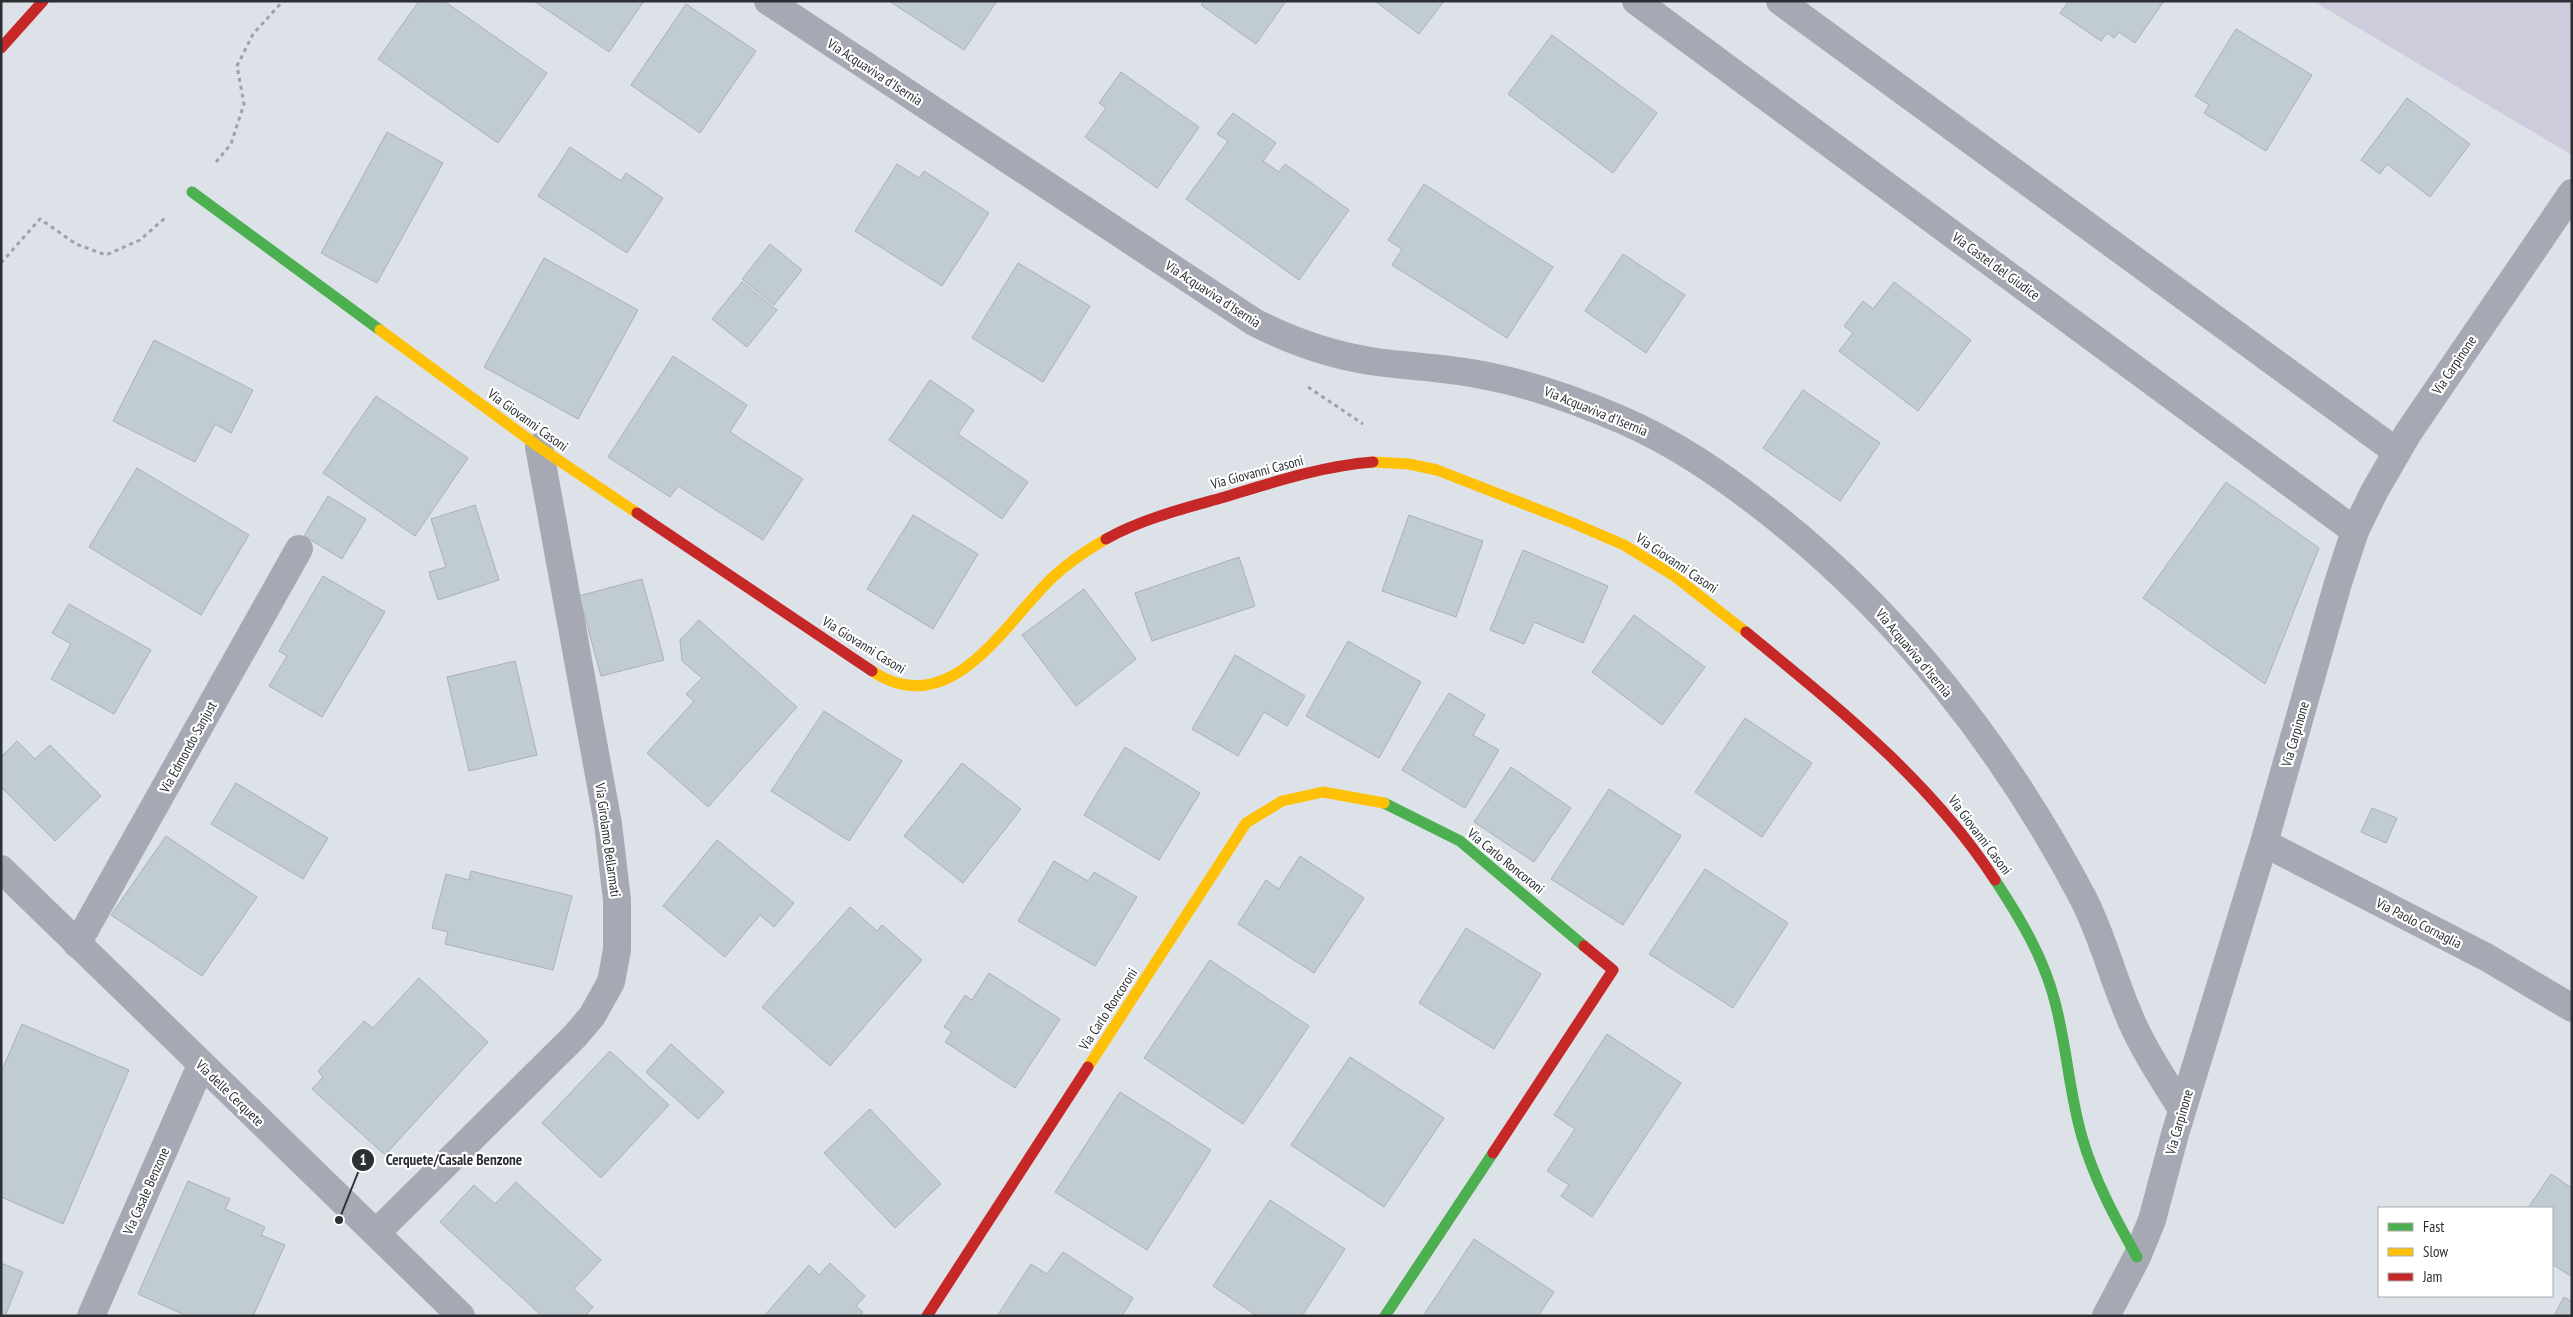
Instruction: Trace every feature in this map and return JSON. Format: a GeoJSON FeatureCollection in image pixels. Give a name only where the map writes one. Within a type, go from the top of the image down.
{"type":"FeatureCollection","features":[{"type":"Feature","properties":{"kind":"main road"},"geometry":{"type":"LineString","coordinates":[[1,48],[43,1]]}},
{"type":"Feature","properties":{"kind":"main road","name":"Via Giovanni Casoni"},"geometry":{"type":"LineString","coordinates":[[192,192],[539,447],[881,677],[903,687],[918,688],[957,677],[977,659],[1032,597],[1060,570],[1092,546],[1122,530],[1149,518],[1284,480],[1361,463],[1396,462],[1434,470],[1470,482],[1580,526],[1644,556],[1689,585],[1843,712],[1919,781],[1972,844],[2034,943],[2058,1012],[2072,1096],[2085,1148],[2103,1195],[2137,1257]]}},
{"type":"Feature","properties":{"kind":"main road","name":"Via Carlo Roncoroni"},"geometry":{"type":"LineString","coordinates":[[927,1316],[1246,824],[1282,801],[1323,792],[1385,803],[1460,841],[1613,970],[1385,1316]]}},
{"type":"Feature","properties":{"kind":"street","name":"Via Acquaviva d'Isernia"},"geometry":{"type":"LineString","coordinates":[[768,1],[1262,326],[1287,338],[1344,355],[1375,362],[1488,376],[1566,397],[1624,421],[1677,447],[1720,474],[1769,512],[1829,561],[1872,603],[1944,687],[1998,759],[2035,813],[2082,896],[2097,927],[2136,1031],[2182,1109]]}},
{"type":"Feature","properties":{"kind":"street","name":"Via Castel del Giudice"},"geometry":{"type":"LineString","coordinates":[[1636,1],[2355,531]]}},
{"type":"Feature","properties":{"kind":"street"},"geometry":{"type":"LineString","coordinates":[[1780,1],[2397,452]]}},
{"type":"Feature","properties":{"kind":"street","name":"Via Carpinone"},"geometry":{"type":"LineString","coordinates":[[2106,1316],[2137,1257],[2158,1202],[2182,1109],[2264,843],[2338,583],[2355,531],[2397,452],[2491,309],[2572,193]]}},
{"type":"Feature","properties":{"kind":"street","name":"Via Girolamo Bellarmati"},"geometry":{"type":"LineString","coordinates":[[376,1233],[575,1036],[592,1016],[611,982],[618,931],[613,852],[539,447]]}},
{"type":"Feature","properties":{"kind":"street","name":"Via Edmondo Sanjust"},"geometry":{"type":"LineString","coordinates":[[77,944],[299,549]]}},
{"type":"Feature","properties":{"kind":"street","name":"Via Paolo Cornaglia"},"geometry":{"type":"LineString","coordinates":[[2264,843],[2486,957],[2572,1008]]}},
{"type":"Feature","properties":{"kind":"street","name":"Via delle Cerquete"},"geometry":{"type":"LineString","coordinates":[[1,869],[461,1316]]}},
{"type":"Feature","properties":{"kind":"street","name":"Via Casale Benzone"},"geometry":{"type":"LineString","coordinates":[[91,1316],[201,1065]]}},
{"type":"Feature","properties":{"kind":"path"},"geometry":{"type":"LineString","coordinates":[[1302,383],[1365,426],[1396,462]]}},
{"type":"Feature","properties":{"kind":"shaded area"},"geometry":{"type":"Polygon","coordinates":[[[2313,1],[2572,1],[2572,155],[2313,1]]]}},
{"type":"Feature","properties":{"kind":"building"},"geometry":{"type":"Polygon","coordinates":[[[419,1],[444,1],[547,73],[498,143],[378,59],[419,1]]]}},
{"type":"Feature","properties":{"kind":"building"},"geometry":{"type":"Polygon","coordinates":[[[534,1],[644,1],[609,52],[534,1]]]}},
{"type":"Feature","properties":{"kind":"building"},"geometry":{"type":"Polygon","coordinates":[[[889,1],[997,1],[964,50],[889,1]]]}},
{"type":"Feature","properties":{"kind":"building"},"geometry":{"type":"Polygon","coordinates":[[[1204,1],[1286,1],[1256,44],[1201,5],[1204,1]]]}},
{"type":"Feature","properties":{"kind":"building"},"geometry":{"type":"Polygon","coordinates":[[[1375,1],[1444,1],[1419,34],[1375,1]]]}},
{"type":"Feature","properties":{"kind":"building"},"geometry":{"type":"Polygon","coordinates":[[[2069,1],[2164,1],[2135,43],[2119,32],[2114,38],[2107,33],[2101,41],[2060,13],[2069,1]]]}},
{"type":"Feature","properties":{"kind":"building"},"geometry":{"type":"Polygon","coordinates":[[[686,4],[756,51],[700,133],[631,85],[686,4]]]}},
{"type":"Feature","properties":{"kind":"building"},"geometry":{"type":"Polygon","coordinates":[[[2236,29],[2312,75],[2266,151],[2204,113],[2209,105],[2195,96],[2236,29]]]}},
{"type":"Feature","properties":{"kind":"building"},"geometry":{"type":"Polygon","coordinates":[[[1552,35],[1657,113],[1613,173],[1508,94],[1552,35]]]}},
{"type":"Feature","properties":{"kind":"building"},"geometry":{"type":"Polygon","coordinates":[[[1121,72],[1199,127],[1157,188],[1085,137],[1106,108],[1099,103],[1121,72]]]}},
{"type":"Feature","properties":{"kind":"building"},"geometry":{"type":"Polygon","coordinates":[[[2407,98],[2470,144],[2430,197],[2387,164],[2380,174],[2361,160],[2407,98]]]}},
{"type":"Feature","properties":{"kind":"building"},"geometry":{"type":"Polygon","coordinates":[[[1233,113],[1276,143],[1263,161],[1279,172],[1285,164],[1349,210],[1299,280],[1186,199],[1228,141],[1217,134],[1233,113]]]}},
{"type":"Feature","properties":{"kind":"building"},"geometry":{"type":"Polygon","coordinates":[[[387,132],[443,163],[377,283],[321,253],[387,132]]]}},
{"type":"Feature","properties":{"kind":"building"},"geometry":{"type":"Polygon","coordinates":[[[570,147],[621,181],[626,173],[663,198],[627,253],[538,196],[570,147]]]}},
{"type":"Feature","properties":{"kind":"building"},"geometry":{"type":"Polygon","coordinates":[[[897,164],[919,178],[924,171],[989,213],[942,286],[855,231],[897,164]]]}},
{"type":"Feature","properties":{"kind":"building"},"geometry":{"type":"Polygon","coordinates":[[[1424,184],[1553,267],[1507,338],[1392,265],[1402,249],[1388,240],[1424,184]]]}},
{"type":"Feature","properties":{"kind":"building"},"geometry":{"type":"Polygon","coordinates":[[[770,244],[802,270],[774,305],[742,279],[770,244]]]}},
{"type":"Feature","properties":{"kind":"building"},"geometry":{"type":"Polygon","coordinates":[[[1623,254],[1685,295],[1646,353],[1585,311],[1623,254]]]}},
{"type":"Feature","properties":{"kind":"building"},"geometry":{"type":"Polygon","coordinates":[[[544,258],[638,310],[578,419],[484,367],[544,258]]]}},
{"type":"Feature","properties":{"kind":"building"},"geometry":{"type":"Polygon","coordinates":[[[1018,263],[1090,306],[1043,382],[972,338],[1018,263]]]}},
{"type":"Feature","properties":{"kind":"building"},"geometry":{"type":"Polygon","coordinates":[[[742,282],[777,310],[747,347],[712,319],[742,282]]]}},
{"type":"Feature","properties":{"kind":"building"},"geometry":{"type":"Polygon","coordinates":[[[1894,282],[1971,340],[1918,411],[1839,351],[1853,333],[1844,326],[1863,301],[1873,309],[1894,282]]]}},
{"type":"Feature","properties":{"kind":"building"},"geometry":{"type":"Polygon","coordinates":[[[154,340],[253,390],[231,433],[215,424],[195,462],[113,421],[154,340]]]}},
{"type":"Feature","properties":{"kind":"building"},"geometry":{"type":"Polygon","coordinates":[[[673,356],[747,405],[730,432],[803,479],[763,540],[678,486],[670,497],[608,457],[673,356]]]}},
{"type":"Feature","properties":{"kind":"building"},"geometry":{"type":"Polygon","coordinates":[[[930,380],[974,410],[958,434],[1028,482],[1002,519],[889,440],[930,380]]]}},
{"type":"Feature","properties":{"kind":"building"},"geometry":{"type":"Polygon","coordinates":[[[1803,390],[1880,443],[1840,501],[1763,448],[1803,390]]]}},
{"type":"Feature","properties":{"kind":"building"},"geometry":{"type":"Polygon","coordinates":[[[376,396],[468,458],[415,536],[323,473],[376,396]]]}},
{"type":"Feature","properties":{"kind":"building"},"geometry":{"type":"Polygon","coordinates":[[[137,468],[249,535],[201,615],[89,547],[137,468]]]}},
{"type":"Feature","properties":{"kind":"building"},"geometry":{"type":"Polygon","coordinates":[[[2226,482],[2319,548],[2265,684],[2143,598],[2226,482]]]}},
{"type":"Feature","properties":{"kind":"building"},"geometry":{"type":"Polygon","coordinates":[[[328,496],[366,519],[342,559],[304,536],[328,496]]]}},
{"type":"Feature","properties":{"kind":"building"},"geometry":{"type":"Polygon","coordinates":[[[475,505],[499,580],[438,600],[429,572],[446,567],[431,519],[475,505]]]}},
{"type":"Feature","properties":{"kind":"building"},"geometry":{"type":"Polygon","coordinates":[[[913,515],[978,554],[933,629],[867,589],[913,515]]]}},
{"type":"Feature","properties":{"kind":"building"},"geometry":{"type":"Polygon","coordinates":[[[1409,515],[1483,541],[1456,617],[1382,591],[1409,515]]]}},
{"type":"Feature","properties":{"kind":"building"},"geometry":{"type":"Polygon","coordinates":[[[1523,550],[1608,586],[1583,643],[1534,622],[1524,644],[1490,630],[1523,550]]]}},
{"type":"Feature","properties":{"kind":"building"},"geometry":{"type":"Polygon","coordinates":[[[1239,557],[1255,606],[1152,641],[1135,593],[1239,557]]]}},
{"type":"Feature","properties":{"kind":"building"},"geometry":{"type":"Polygon","coordinates":[[[323,576],[385,612],[322,717],[269,686],[287,656],[279,651],[323,576]]]}},
{"type":"Feature","properties":{"kind":"building"},"geometry":{"type":"Polygon","coordinates":[[[642,579],[664,660],[601,676],[579,596],[642,579]]]}},
{"type":"Feature","properties":{"kind":"building"},"geometry":{"type":"Polygon","coordinates":[[[1084,589],[1136,659],[1076,706],[1022,635],[1084,589]]]}},
{"type":"Feature","properties":{"kind":"building"},"geometry":{"type":"Polygon","coordinates":[[[69,604],[151,650],[114,714],[51,679],[71,644],[52,633],[69,604]]]}},
{"type":"Feature","properties":{"kind":"building"},"geometry":{"type":"Polygon","coordinates":[[[1634,615],[1705,667],[1662,725],[1592,672],[1634,615]]]}},
{"type":"Feature","properties":{"kind":"building"},"geometry":{"type":"Polygon","coordinates":[[[699,620],[797,707],[708,807],[647,753],[694,701],[686,694],[702,678],[682,661],[680,640],[699,620]]]}},
{"type":"Feature","properties":{"kind":"building"},"geometry":{"type":"Polygon","coordinates":[[[1348,641],[1421,682],[1379,758],[1306,716],[1348,641]]]}},
{"type":"Feature","properties":{"kind":"building"},"geometry":{"type":"Polygon","coordinates":[[[1235,655],[1305,696],[1287,726],[1264,712],[1238,756],[1192,729],[1235,655]]]}},
{"type":"Feature","properties":{"kind":"building"},"geometry":{"type":"Polygon","coordinates":[[[515,661],[537,755],[469,771],[447,677],[515,661]]]}},
{"type":"Feature","properties":{"kind":"building"},"geometry":{"type":"Polygon","coordinates":[[[1449,693],[1485,715],[1473,735],[1499,750],[1465,808],[1402,770],[1449,693]]]}},
{"type":"Feature","properties":{"kind":"building"},"geometry":{"type":"Polygon","coordinates":[[[824,711],[902,761],[849,841],[771,791],[824,711]]]}},
{"type":"Feature","properties":{"kind":"building"},"geometry":{"type":"Polygon","coordinates":[[[1745,718],[1812,763],[1762,837],[1695,792],[1745,718]]]}},
{"type":"Feature","properties":{"kind":"building"},"geometry":{"type":"Polygon","coordinates":[[[17,741],[35,759],[50,745],[101,796],[55,841],[1,787],[1,757],[17,741]]]}},
{"type":"Feature","properties":{"kind":"building"},"geometry":{"type":"Polygon","coordinates":[[[1125,747],[1200,793],[1159,860],[1084,815],[1125,747]]]}},
{"type":"Feature","properties":{"kind":"building"},"geometry":{"type":"Polygon","coordinates":[[[962,763],[1021,809],[963,883],[904,836],[962,763]]]}},
{"type":"Feature","properties":{"kind":"building"},"geometry":{"type":"Polygon","coordinates":[[[1511,767],[1571,808],[1534,862],[1474,822],[1511,767]]]}},
{"type":"Feature","properties":{"kind":"building"},"geometry":{"type":"Polygon","coordinates":[[[236,783],[328,838],[303,879],[211,824],[236,783]]]}},
{"type":"Feature","properties":{"kind":"building"},"geometry":{"type":"Polygon","coordinates":[[[1609,789],[1681,836],[1623,925],[1551,879],[1609,789]]]}},
{"type":"Feature","properties":{"kind":"building"},"geometry":{"type":"Polygon","coordinates":[[[2372,808],[2397,818],[2386,843],[2361,832],[2372,808]]]}},
{"type":"Feature","properties":{"kind":"building"},"geometry":{"type":"Polygon","coordinates":[[[166,836],[257,897],[202,976],[111,915],[166,836]]]}},
{"type":"Feature","properties":{"kind":"building"},"geometry":{"type":"Polygon","coordinates":[[[717,840],[794,903],[774,927],[760,915],[725,957],[663,906],[717,840]]]}},
{"type":"Feature","properties":{"kind":"building"},"geometry":{"type":"Polygon","coordinates":[[[1300,856],[1364,898],[1314,973],[1238,924],[1266,880],[1279,889],[1300,856]]]}},
{"type":"Feature","properties":{"kind":"building"},"geometry":{"type":"Polygon","coordinates":[[[1054,861],[1088,881],[1094,872],[1137,897],[1095,966],[1018,921],[1054,861]]]}},
{"type":"Feature","properties":{"kind":"building"},"geometry":{"type":"Polygon","coordinates":[[[1705,869],[1788,923],[1733,1008],[1649,954],[1705,869]]]}},
{"type":"Feature","properties":{"kind":"building"},"geometry":{"type":"Polygon","coordinates":[[[471,871],[572,896],[553,970],[445,944],[448,932],[432,928],[446,874],[469,880],[471,871]]]}},
{"type":"Feature","properties":{"kind":"building"},"geometry":{"type":"Polygon","coordinates":[[[850,907],[877,931],[882,925],[922,960],[830,1066],[762,1007],[850,907]]]}},
{"type":"Feature","properties":{"kind":"building"},"geometry":{"type":"Polygon","coordinates":[[[1466,928],[1541,974],[1494,1049],[1419,1003],[1466,928]]]}},
{"type":"Feature","properties":{"kind":"building"},"geometry":{"type":"Polygon","coordinates":[[[1210,960],[1309,1026],[1243,1124],[1144,1058],[1210,960]]]}},
{"type":"Feature","properties":{"kind":"building"},"geometry":{"type":"Polygon","coordinates":[[[989,973],[1060,1019],[1015,1088],[945,1042],[952,1032],[944,1027],[965,995],[972,1000],[989,973]]]}},
{"type":"Feature","properties":{"kind":"building"},"geometry":{"type":"Polygon","coordinates":[[[419,978],[488,1042],[385,1155],[312,1089],[323,1077],[318,1071],[364,1021],[373,1028],[419,978]]]}},
{"type":"Feature","properties":{"kind":"building"},"geometry":{"type":"Polygon","coordinates":[[[22,1024],[129,1070],[63,1224],[1,1197],[1,1072],[22,1024]]]}},
{"type":"Feature","properties":{"kind":"building"},"geometry":{"type":"Polygon","coordinates":[[[1607,1034],[1681,1083],[1592,1217],[1561,1196],[1569,1185],[1547,1171],[1575,1129],[1554,1115],[1607,1034]]]}},
{"type":"Feature","properties":{"kind":"building"},"geometry":{"type":"Polygon","coordinates":[[[671,1044],[724,1092],[698,1119],[646,1072],[671,1044]]]}},
{"type":"Feature","properties":{"kind":"building"},"geometry":{"type":"Polygon","coordinates":[[[610,1051],[669,1105],[601,1178],[542,1123],[610,1051]]]}},
{"type":"Feature","properties":{"kind":"building"},"geometry":{"type":"Polygon","coordinates":[[[1350,1057],[1444,1118],[1384,1207],[1291,1145],[1350,1057]]]}},
{"type":"Feature","properties":{"kind":"building"},"geometry":{"type":"Polygon","coordinates":[[[1120,1092],[1211,1150],[1147,1250],[1055,1192],[1120,1092]]]}},
{"type":"Feature","properties":{"kind":"building"},"geometry":{"type":"Polygon","coordinates":[[[870,1109],[941,1184],[895,1228],[824,1153],[870,1109]]]}},
{"type":"Feature","properties":{"kind":"building"},"geometry":{"type":"Polygon","coordinates":[[[2551,1174],[2572,1188],[2572,1277],[2553,1265],[2553,1207],[2529,1207],[2551,1174]]]}},
{"type":"Feature","properties":{"kind":"building"},"geometry":{"type":"Polygon","coordinates":[[[188,1181],[230,1199],[225,1209],[265,1227],[261,1235],[285,1245],[253,1316],[187,1316],[138,1294],[188,1181]]]}},
{"type":"Feature","properties":{"kind":"building"},"geometry":{"type":"Polygon","coordinates":[[[516,1182],[601,1260],[574,1289],[593,1307],[585,1316],[542,1316],[440,1222],[474,1185],[495,1204],[516,1182]]]}},
{"type":"Feature","properties":{"kind":"building"},"geometry":{"type":"Polygon","coordinates":[[[1270,1200],[1345,1249],[1302,1316],[1257,1316],[1213,1286],[1270,1200]]]}},
{"type":"Feature","properties":{"kind":"building"},"geometry":{"type":"Polygon","coordinates":[[[1474,1239],[1554,1292],[1538,1316],[1423,1316],[1474,1239]]]}},
{"type":"Feature","properties":{"kind":"building"},"geometry":{"type":"Polygon","coordinates":[[[1063,1252],[1133,1298],[1122,1316],[997,1316],[1031,1264],[1047,1274],[1063,1252]]]}},
{"type":"Feature","properties":{"kind":"building"},"geometry":{"type":"Polygon","coordinates":[[[1,1263],[23,1272],[5,1316],[1,1316],[1,1263]]]}},
{"type":"Feature","properties":{"kind":"building"},"geometry":{"type":"Polygon","coordinates":[[[830,1263],[865,1296],[856,1306],[863,1312],[860,1316],[764,1316],[809,1265],[819,1275],[830,1263]]]}},
{"type":"Feature","properties":{"kind":"building"},"geometry":{"type":"Polygon","coordinates":[[[2564,1297],[2572,1302],[2572,1316],[2554,1316],[2564,1297]]]}},
{"type":"Feature","properties":{"kind":"traffic: fast"},"geometry":{"type":"LineString","coordinates":[[192,192],[380,330]]}},
{"type":"Feature","properties":{"kind":"traffic: fast"},"geometry":{"type":"LineString","coordinates":[[1384,803],[1460,841],[1584,946]]}},
{"type":"Feature","properties":{"kind":"traffic: fast"},"geometry":{"type":"LineString","coordinates":[[1995,880],[2038,954],[2055,1002],[2074,1104],[2087,1153],[2106,1198],[2137,1257]]}},
{"type":"Feature","properties":{"kind":"traffic: fast"},"geometry":{"type":"LineString","coordinates":[[1385,1316],[1493,1153]]}},
{"type":"Feature","properties":{"kind":"traffic: slow"},"geometry":{"type":"LineString","coordinates":[[380,330],[539,447],[637,513]]}},
{"type":"Feature","properties":{"kind":"traffic: slow"},"geometry":{"type":"LineString","coordinates":[[1373,462],[1409,464],[1437,470],[1624,545],[1673,575],[1746,632]]}},
{"type":"Feature","properties":{"kind":"traffic: slow"},"geometry":{"type":"LineString","coordinates":[[872,671],[900,684],[927,685],[951,676],[974,661],[1053,577],[1078,556],[1106,539]]}},
{"type":"Feature","properties":{"kind":"traffic: slow"},"geometry":{"type":"LineString","coordinates":[[1088,1067],[1246,823],[1282,801],[1323,792],[1384,803]]}},
{"type":"Feature","properties":{"kind":"traffic: jam"},"geometry":{"type":"LineString","coordinates":[[1,48],[43,1]]}},
{"type":"Feature","properties":{"kind":"traffic: jam"},"geometry":{"type":"LineString","coordinates":[[1106,539],[1162,515],[1277,481],[1334,467],[1373,462]]}},
{"type":"Feature","properties":{"kind":"traffic: jam"},"geometry":{"type":"LineString","coordinates":[[637,513],[872,671]]}},
{"type":"Feature","properties":{"kind":"traffic: jam"},"geometry":{"type":"LineString","coordinates":[[1746,632],[1848,717],[1912,777],[1969,844],[1995,880]]}},
{"type":"Feature","properties":{"kind":"traffic: jam"},"geometry":{"type":"LineString","coordinates":[[1493,1153],[1613,970],[1584,946]]}},
{"type":"Feature","properties":{"kind":"traffic: jam"},"geometry":{"type":"LineString","coordinates":[[927,1316],[1088,1067]]}},
{"type":"Feature","properties":{"kind":"place","name":"Cerquete/Casale Benzone"},"geometry":{"type":"Point","coordinates":[339,1220]}}]}
